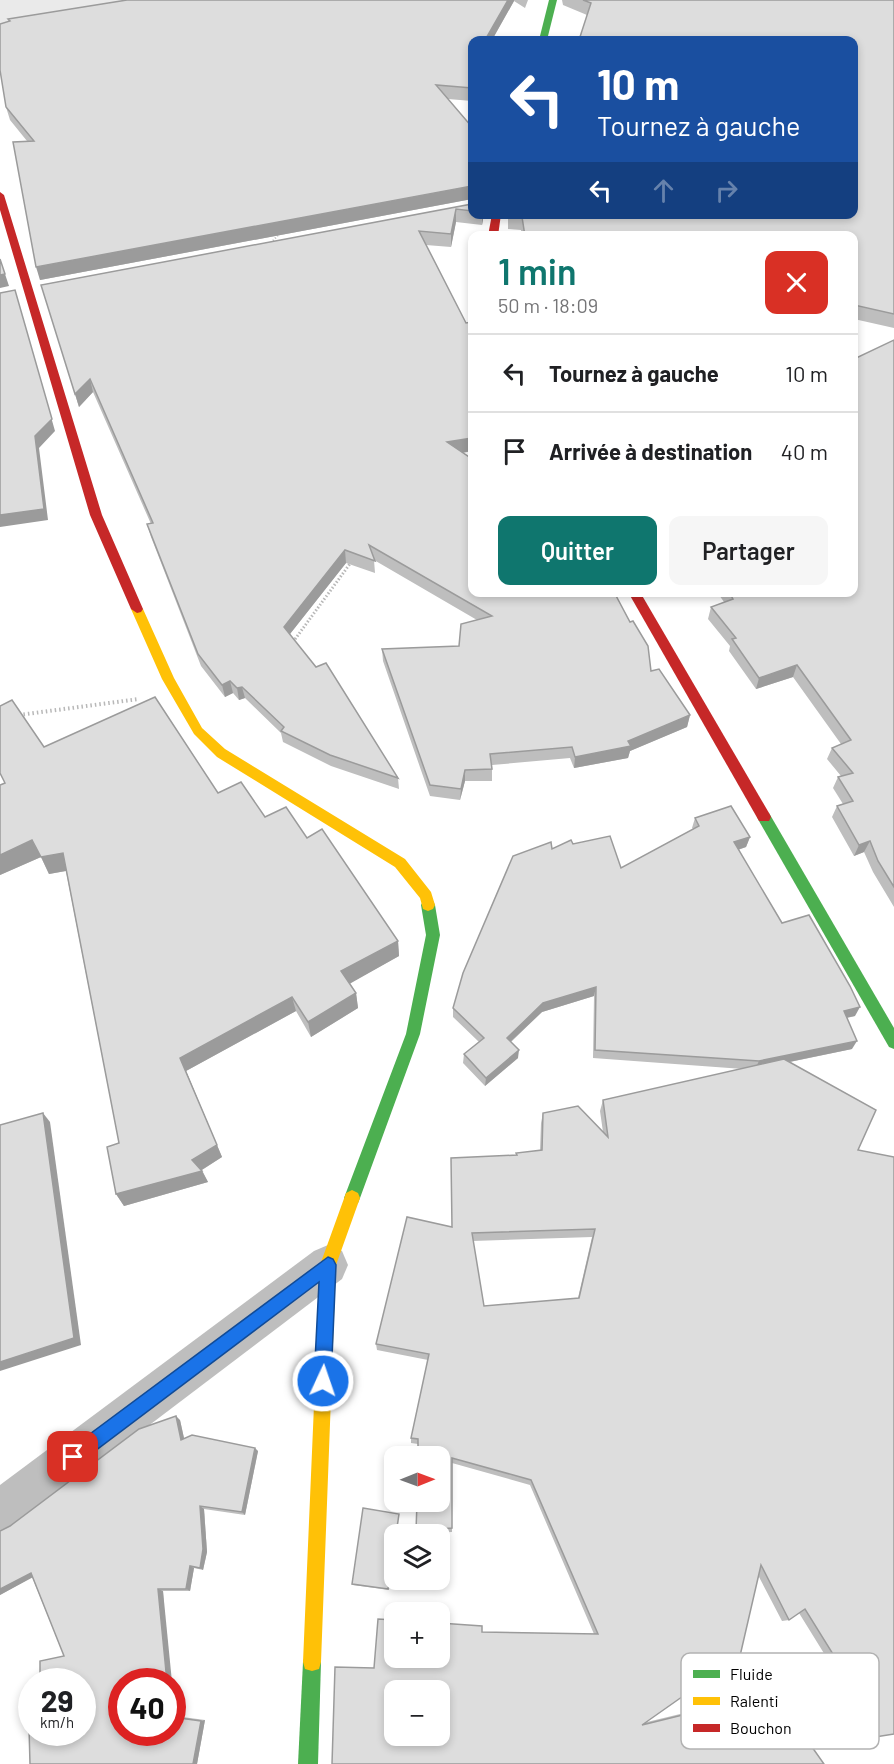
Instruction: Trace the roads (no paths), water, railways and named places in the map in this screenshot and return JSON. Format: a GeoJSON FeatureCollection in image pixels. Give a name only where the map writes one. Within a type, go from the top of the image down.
{"type":"FeatureCollection","features":[{"type":"Feature","properties":{"kind":"street"},"geometry":{"type":"LineString","coordinates":[[544,36],[553,0]]}},
{"type":"Feature","properties":{"kind":"street"},"geometry":{"type":"LineString","coordinates":[[0,195],[36,290],[65,417],[96,515],[177,693],[198,731],[221,753],[400,863],[426,896],[433,935],[413,1034],[328,1265],[308,1764]]}},
{"type":"Feature","properties":{"kind":"street"},"geometry":{"type":"LineString","coordinates":[[10,295],[36,290]]}},
{"type":"Feature","properties":{"kind":"street"},"geometry":{"type":"LineString","coordinates":[[637,597],[894,1042]]}},
{"type":"Feature","properties":{"kind":"street"},"geometry":{"type":"LineString","coordinates":[[0,1512],[328,1265]]}}]}
